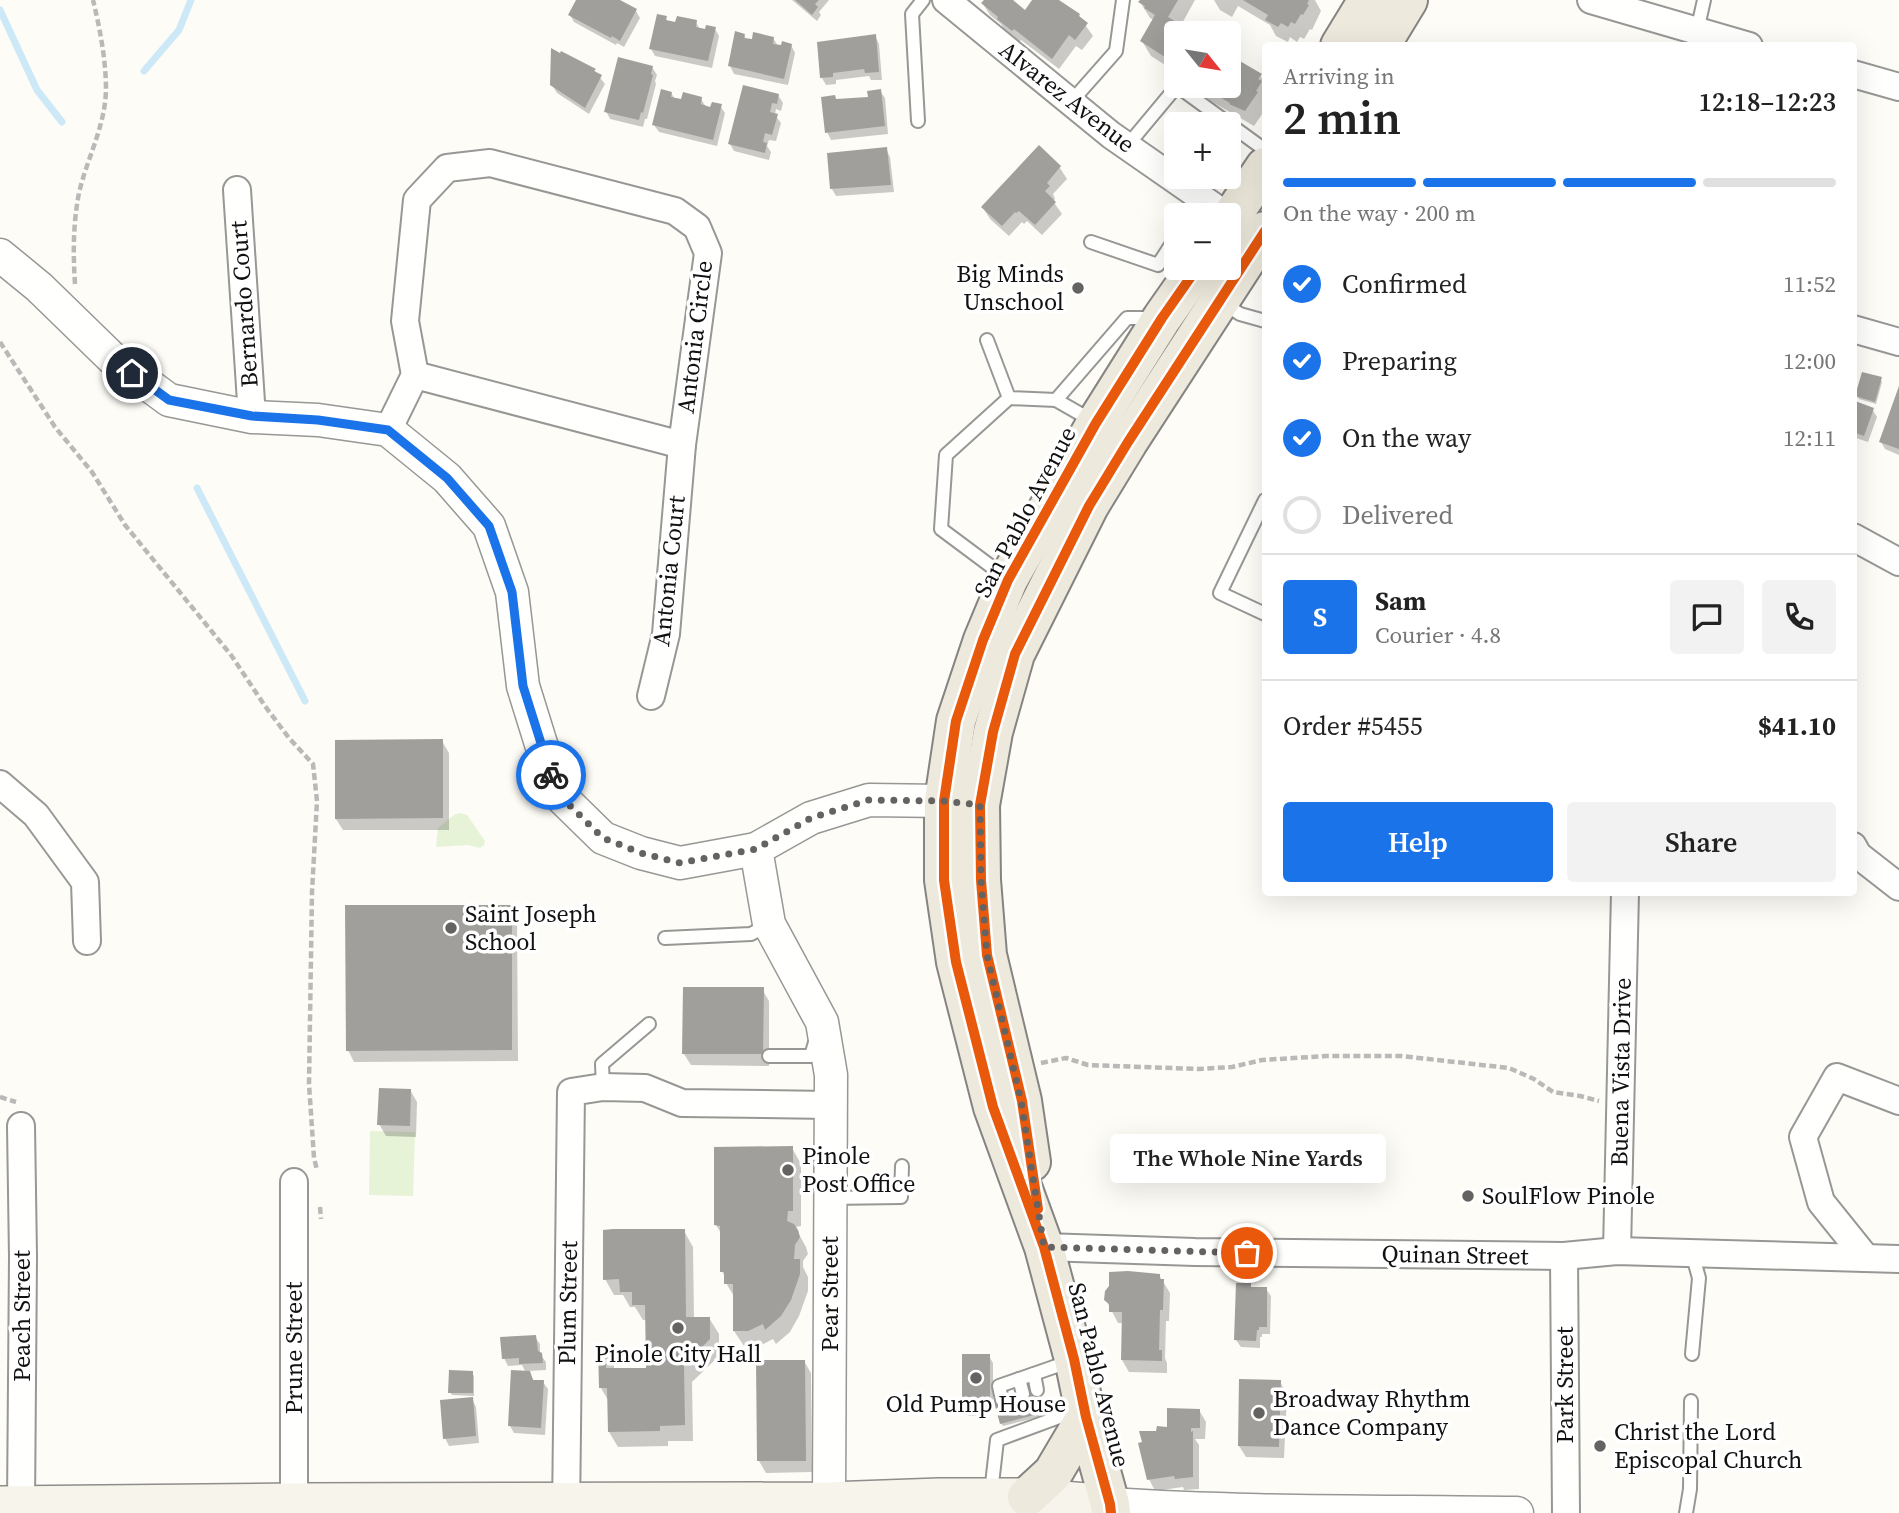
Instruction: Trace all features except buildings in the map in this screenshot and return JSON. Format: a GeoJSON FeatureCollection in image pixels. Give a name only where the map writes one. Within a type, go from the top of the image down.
{"type":"FeatureCollection","features":[{"type":"Feature","properties":{"kind":"main road"},"geometry":{"type":"LineString","coordinates":[[1342,42],[1368,0]]}},
{"type":"Feature","properties":{"kind":"main road"},"geometry":{"type":"LineString","coordinates":[[1382,42],[1408,0]]}},
{"type":"Feature","properties":{"kind":"main road","name":"San Pablo Avenue"},"geometry":{"type":"LineString","coordinates":[[1240,203],[1262,171]]}},
{"type":"Feature","properties":{"kind":"main road","name":"San Pablo Avenue"},"geometry":{"type":"LineString","coordinates":[[1110,1509],[1044,1247],[993,1107],[956,962],[944,880],[962,803],[993,732],[1016,654],[1089,506],[1112,433],[1162,318],[1189,280]]}},
{"type":"Feature","properties":{"kind":"main road","name":"San Pablo Avenue"},"geometry":{"type":"LineString","coordinates":[[1044,1247],[1021,1101],[987,955],[981,880],[962,803],[956,721],[983,640],[1008,580],[1112,433],[1219,301],[1222,280]]}},
{"type":"Feature","properties":{"kind":"main road"},"geometry":{"type":"LineString","coordinates":[[1009,1497],[1053,1473],[1086,1412]]}},
{"type":"Feature","properties":{"kind":"main road"},"geometry":{"type":"LineString","coordinates":[[11,1505],[294,1508],[829,1507],[939,1497],[1009,1497],[1110,1509]]}},
{"type":"Feature","properties":{"kind":"street","name":"Alvarez Avenue"},"geometry":{"type":"LineString","coordinates":[[946,0],[1127,146],[1207,203]]}},
{"type":"Feature","properties":{"kind":"street"},"geometry":{"type":"LineString","coordinates":[[1591,0],[1736,42]]}},
{"type":"Feature","properties":{"kind":"street"},"geometry":{"type":"LineString","coordinates":[[1857,75],[1899,87]]}},
{"type":"Feature","properties":{"kind":"street","name":"Antonia Circle"},"geometry":{"type":"LineString","coordinates":[[490,163],[675,211],[697,227],[708,253],[682,445],[415,375],[405,321],[417,200],[447,168],[490,163]]}},
{"type":"Feature","properties":{"kind":"street","name":"Bernardo Court"},"geometry":{"type":"LineString","coordinates":[[237,191],[252,416]]}},
{"type":"Feature","properties":{"kind":"street"},"geometry":{"type":"LineString","coordinates":[[0,255],[38,286],[113,359],[169,400],[252,416],[318,420],[388,430],[447,478],[489,526],[512,592],[523,686],[556,792],[603,838],[641,853],[680,863],[756,849],[811,818],[869,800],[962,803]]}},
{"type":"Feature","properties":{"kind":"street"},"geometry":{"type":"LineString","coordinates":[[1857,330],[1899,342]]}},
{"type":"Feature","properties":{"kind":"street"},"geometry":{"type":"LineString","coordinates":[[388,430],[415,375]]}},
{"type":"Feature","properties":{"kind":"street","name":"Antonia Court"},"geometry":{"type":"LineString","coordinates":[[651,695],[666,634],[682,445]]}},
{"type":"Feature","properties":{"kind":"street"},"geometry":{"type":"LineString","coordinates":[[1857,539],[1899,562]]}},
{"type":"Feature","properties":{"kind":"street"},"geometry":{"type":"LineString","coordinates":[[0,784],[36,815],[85,881],[87,941]]}},
{"type":"Feature","properties":{"kind":"street","name":"Pear Street"},"geometry":{"type":"LineString","coordinates":[[756,849],[769,924],[822,1022],[830,1090],[829,1507]]}},
{"type":"Feature","properties":{"kind":"street"},"geometry":{"type":"LineString","coordinates":[[1857,853],[1899,887]]}},
{"type":"Feature","properties":{"kind":"street","name":"Buena Vista Drive"},"geometry":{"type":"LineString","coordinates":[[1617,1251],[1625,896]]}},
{"type":"Feature","properties":{"kind":"street"},"geometry":{"type":"LineString","coordinates":[[1899,1101],[1837,1077],[1803,1137],[1821,1202],[1866,1258],[1899,1259]]}},
{"type":"Feature","properties":{"kind":"street"},"geometry":{"type":"LineString","coordinates":[[603,1087],[645,1088],[682,1103],[830,1090]]}},
{"type":"Feature","properties":{"kind":"street","name":"Plum Street"},"geometry":{"type":"LineString","coordinates":[[566,1508],[571,1092],[603,1087]]}},
{"type":"Feature","properties":{"kind":"street","name":"Peach Street"},"geometry":{"type":"LineString","coordinates":[[11,1505],[11,1257],[20,1126]]}},
{"type":"Feature","properties":{"kind":"street","name":"Prune Street"},"geometry":{"type":"LineString","coordinates":[[294,1508],[306,1182]]}},
{"type":"Feature","properties":{"kind":"street","name":"Quinan Street"},"geometry":{"type":"LineString","coordinates":[[1044,1247],[1195,1252],[1564,1256],[1617,1251],[1692,1252],[1866,1258]]}},
{"type":"Feature","properties":{"kind":"street","name":"Park Street"},"geometry":{"type":"LineString","coordinates":[[1564,1256],[1566,1513]]}},
{"type":"Feature","properties":{"kind":"street"},"geometry":{"type":"LineString","coordinates":[[1110,1509],[1256,1513],[1517,1513]]}},
{"type":"Feature","properties":{"kind":"lane"},"geometry":{"type":"LineString","coordinates":[[918,121],[912,14],[923,0]]}},
{"type":"Feature","properties":{"kind":"lane"},"geometry":{"type":"LineString","coordinates":[[1071,102],[1116,51],[1123,0]]}},
{"type":"Feature","properties":{"kind":"lane"},"geometry":{"type":"LineString","coordinates":[[1697,31],[1704,0]]}},
{"type":"Feature","properties":{"kind":"lane"},"geometry":{"type":"LineString","coordinates":[[1127,146],[1177,86],[1262,148]]}},
{"type":"Feature","properties":{"kind":"lane"},"geometry":{"type":"LineString","coordinates":[[1091,242],[1158,265],[1164,256]]}},
{"type":"Feature","properties":{"kind":"lane"},"geometry":{"type":"LineString","coordinates":[[1219,301],[1240,314],[1262,320]]}},
{"type":"Feature","properties":{"kind":"lane"},"geometry":{"type":"LineString","coordinates":[[1056,400],[1127,318],[1162,318]]}},
{"type":"Feature","properties":{"kind":"lane"},"geometry":{"type":"LineString","coordinates":[[987,340],[1009,398]]}},
{"type":"Feature","properties":{"kind":"lane"},"geometry":{"type":"LineString","coordinates":[[1008,580],[941,529],[946,456],[1009,398],[1056,400],[1112,433]]}},
{"type":"Feature","properties":{"kind":"lane"},"geometry":{"type":"LineString","coordinates":[[1262,506],[1220,593],[1262,613]]}},
{"type":"Feature","properties":{"kind":"lane"},"geometry":{"type":"LineString","coordinates":[[665,938],[751,934],[769,924]]}},
{"type":"Feature","properties":{"kind":"lane"},"geometry":{"type":"LineString","coordinates":[[769,1056],[811,1056],[822,1022]]}},
{"type":"Feature","properties":{"kind":"lane"},"geometry":{"type":"LineString","coordinates":[[603,1087],[602,1064],[649,1024]]}},
{"type":"Feature","properties":{"kind":"lane"},"geometry":{"type":"LineString","coordinates":[[829,1198],[901,1196],[902,1166]]}},
{"type":"Feature","properties":{"kind":"lane"},"geometry":{"type":"LineString","coordinates":[[1692,1252],[1699,1278],[1692,1354]]}},
{"type":"Feature","properties":{"kind":"lane"},"geometry":{"type":"LineString","coordinates":[[1002,1400],[999,1386],[1074,1359]]}},
{"type":"Feature","properties":{"kind":"lane"},"geometry":{"type":"LineString","coordinates":[[1034,1374],[1037,1390]]}},
{"type":"Feature","properties":{"kind":"lane"},"geometry":{"type":"LineString","coordinates":[[1019,1379],[1023,1394]]}},
{"type":"Feature","properties":{"kind":"lane"},"geometry":{"type":"LineString","coordinates":[[1686,1513],[1690,1489],[1691,1401]]}},
{"type":"Feature","properties":{"kind":"lane"},"geometry":{"type":"LineString","coordinates":[[1009,1497],[997,1440],[1012,1435],[1030,1422],[1044,1417],[1086,1412]]}},
{"type":"Feature","properties":{"kind":"lane"},"geometry":{"type":"LineString","coordinates":[[1008,1422],[1012,1435]]}},
{"type":"Feature","properties":{"kind":"path"},"geometry":{"type":"LineString","coordinates":[[76,323],[73,243],[79,193],[99,133],[106,92],[99,24],[93,0]]}},
{"type":"Feature","properties":{"kind":"path"},"geometry":{"type":"LineString","coordinates":[[0,342],[55,427],[93,472],[125,525],[231,655],[289,738],[313,764],[317,802],[312,892],[309,1084],[314,1158],[306,1182]]}},
{"type":"Feature","properties":{"kind":"path"},"geometry":{"type":"LineString","coordinates":[[1014,1070],[1066,1058],[1088,1065],[1198,1069],[1232,1067],[1262,1060],[1327,1056],[1401,1056],[1509,1068],[1534,1079],[1553,1093],[1598,1101],[1620,1100]]}},
{"type":"Feature","properties":{"kind":"path"},"geometry":{"type":"LineString","coordinates":[[320,1194],[321,1219]]}},
{"type":"Feature","properties":{"kind":"green space"},"geometry":{"type":"Polygon","coordinates":[[[459,813],[467,815],[485,841],[484,845],[480,848],[468,845],[436,847],[438,828],[459,813]]]}},
{"type":"Feature","properties":{"kind":"green space"},"geometry":{"type":"Polygon","coordinates":[[[370,1131],[415,1132],[413,1196],[369,1195],[370,1131]]]}},
{"type":"Feature","properties":{"kind":"waterway"},"geometry":{"type":"LineString","coordinates":[[144,71],[179,30],[191,0]]}},
{"type":"Feature","properties":{"kind":"waterway"},"geometry":{"type":"LineString","coordinates":[[0,10],[37,90],[62,122]]}},
{"type":"Feature","properties":{"kind":"waterway"},"geometry":{"type":"LineString","coordinates":[[197,488],[305,701]]}},
{"type":"Feature","properties":{"kind":"cycle path"},"geometry":{"type":"LineString","coordinates":[[1038,1209],[1022,1101],[987,955],[981,880],[980,805],[993,732],[1015,654],[1089,506],[1262,236]]}},
{"type":"Feature","properties":{"kind":"cycle path"},"geometry":{"type":"LineString","coordinates":[[1111,1513],[1044,1247],[993,1107],[956,962],[944,880],[944,801],[956,721],[983,640],[1008,580],[1096,423],[1189,280]]}},
{"type":"Feature","properties":{"kind":"way so far"},"geometry":{"type":"LineString","coordinates":[[551,775],[556,792],[603,838],[641,853],[680,863],[756,849],[811,818],[869,800],[944,801],[980,805],[981,880],[987,955],[1021,1101],[1044,1247],[1247,1253]]}},
{"type":"Feature","properties":{"kind":"place","name":"Big Minds Unschool"},"geometry":{"type":"Point","coordinates":[1078,288]}},
{"type":"Feature","properties":{"kind":"place","name":"Saint Joseph School"},"geometry":{"type":"Point","coordinates":[451,928]}},
{"type":"Feature","properties":{"kind":"place","name":"Pinole Post Office"},"geometry":{"type":"Point","coordinates":[788,1170]}},
{"type":"Feature","properties":{"kind":"place","name":"SoulFlow Pinole"},"geometry":{"type":"Point","coordinates":[1468,1196]}},
{"type":"Feature","properties":{"kind":"place","name":"The Whole Nine Yards"},"geometry":{"type":"Point","coordinates":[1247,1253]}},
{"type":"Feature","properties":{"kind":"place","name":"Pinole City Hall"},"geometry":{"type":"Point","coordinates":[678,1328]}},
{"type":"Feature","properties":{"kind":"place","name":"Old Pump House"},"geometry":{"type":"Point","coordinates":[976,1378]}},
{"type":"Feature","properties":{"kind":"place","name":"Broadway Rhythm Dance Company"},"geometry":{"type":"Point","coordinates":[1259,1413]}},
{"type":"Feature","properties":{"kind":"place","name":"Christ the Lord Episcopal Church"},"geometry":{"type":"Point","coordinates":[1600,1446]}},
{"type":"Feature","properties":{"kind":"route"},"geometry":{"type":"LineString","coordinates":[[132,373],[169,400],[252,416],[318,420],[388,430],[447,478],[489,526],[512,592],[523,686],[551,775]]}}]}
